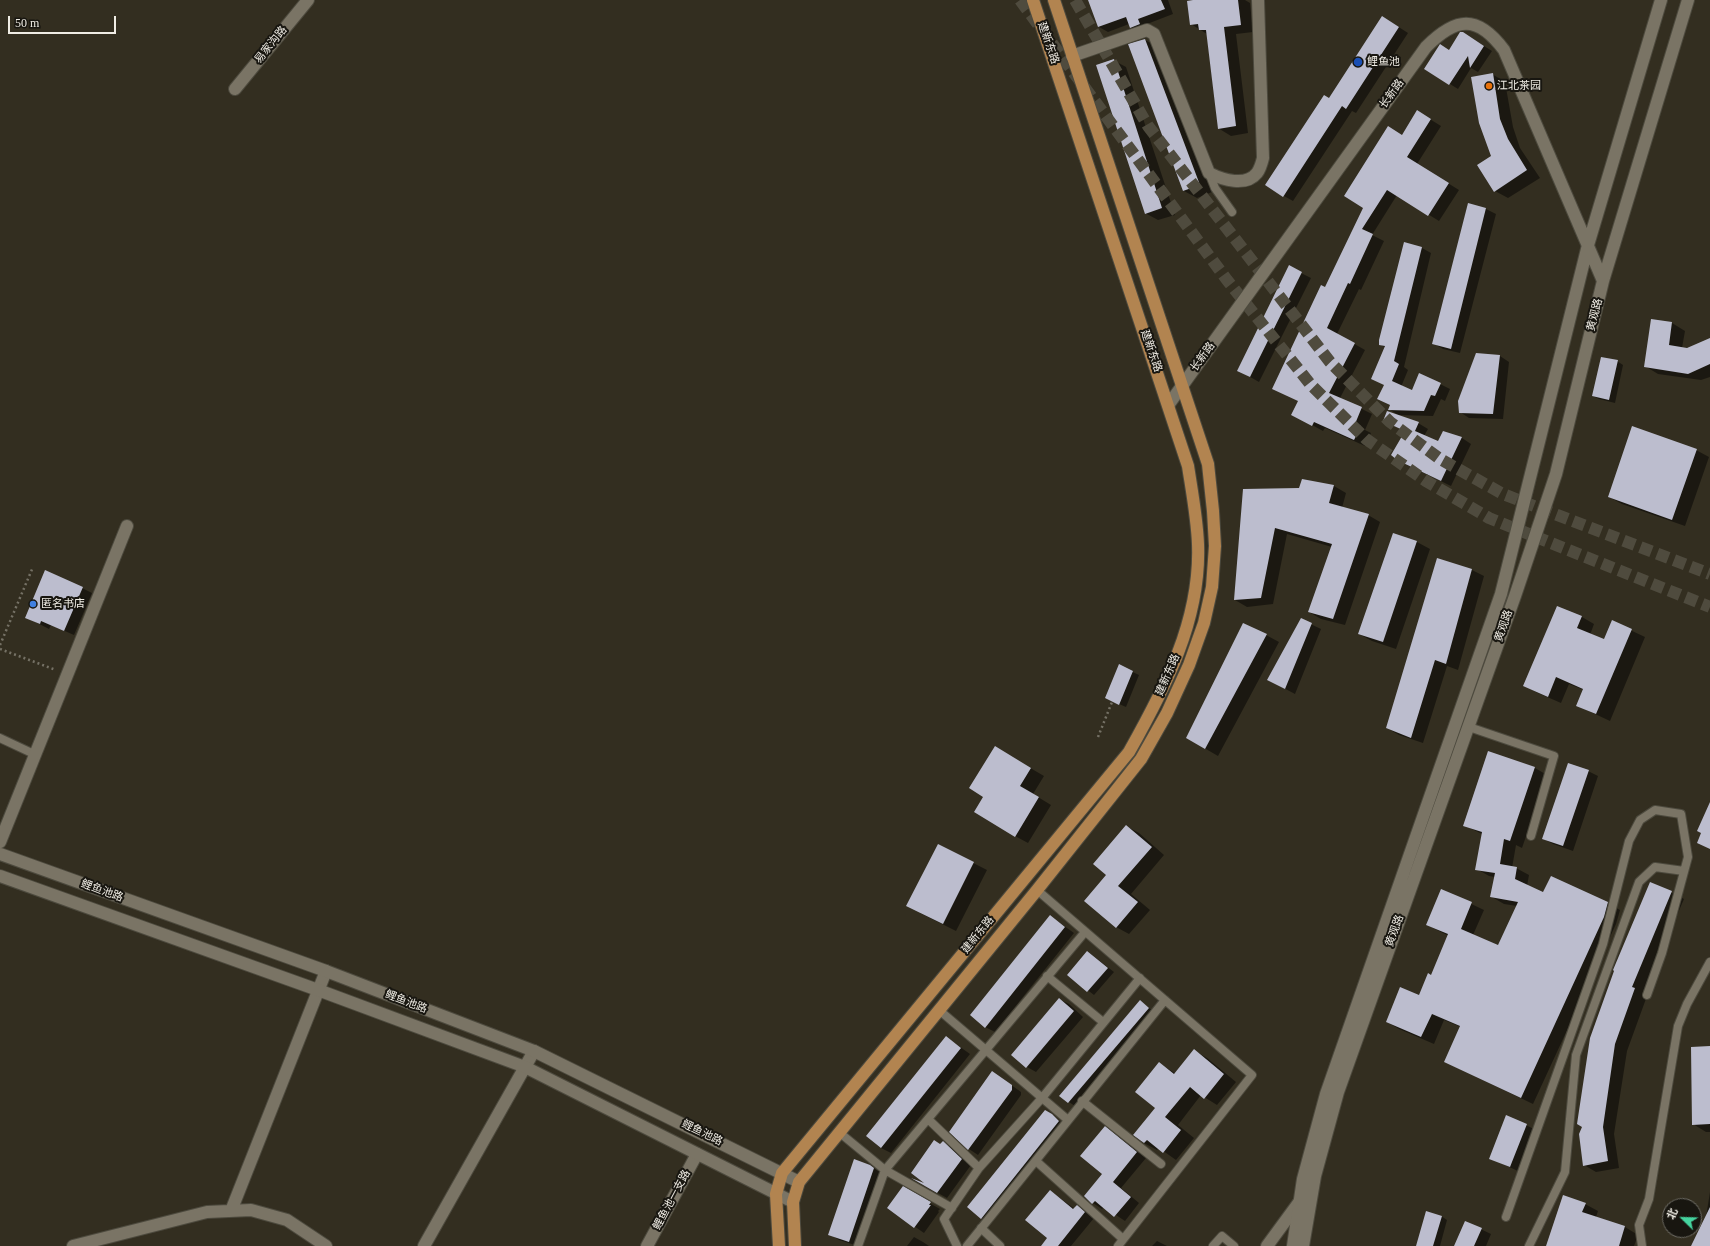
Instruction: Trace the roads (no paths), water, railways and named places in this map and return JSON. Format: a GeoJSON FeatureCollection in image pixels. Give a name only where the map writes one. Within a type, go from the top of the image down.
{"type":"FeatureCollection","features":[{"type":"Feature","properties":{"kind":"main road","name":"易家沟路"},"geometry":{"type":"LineString","coordinates":[[235,89],[308,0]]}},
{"type":"Feature","properties":{"kind":"main road","name":"建新东路"},"geometry":{"type":"LineString","coordinates":[[779,1246],[776,1194],[782,1173],[1129,752],[1155,705],[1179,651],[1190,618],[1196,583],[1198,545],[1188,466],[1169,404],[1033,0]]}},
{"type":"Feature","properties":{"kind":"main road","name":"建新东路"},"geometry":{"type":"LineString","coordinates":[[795,1246],[793,1202],[799,1182],[1037,890],[1141,759],[1167,713],[1189,665],[1204,623],[1212,587],[1215,546],[1208,464],[1054,0]]}},
{"type":"Feature","properties":{"kind":"main road"},"geometry":{"type":"LineString","coordinates":[[1072,56],[1147,30],[1154,34],[1209,173],[1223,180],[1248,180],[1258,172],[1263,158],[1258,0]]}},
{"type":"Feature","properties":{"kind":"main road","name":"黄观路"},"geometry":{"type":"LineString","coordinates":[[1293,1246],[1303,1179],[1326,1094],[1500,594],[1588,245],[1661,0]]}},
{"type":"Feature","properties":{"kind":"main road","name":"黄观路"},"geometry":{"type":"LineString","coordinates":[[1303,1246],[1315,1176],[1338,1092],[1469,727],[1556,474],[1603,281],[1688,0]]}},
{"type":"Feature","properties":{"kind":"main road","name":"长新路"},"geometry":{"type":"LineString","coordinates":[[1169,404],[1426,47],[1438,35],[1451,26],[1465,23],[1479,27],[1495,38],[1504,50],[1603,281]]}},
{"type":"Feature","properties":{"kind":"main road"},"geometry":{"type":"LineString","coordinates":[[0,842],[34,754],[127,526]]}},
{"type":"Feature","properties":{"kind":"main road","name":"鲤鱼池路"},"geometry":{"type":"LineString","coordinates":[[0,854],[326,971],[534,1051],[799,1182]]}},
{"type":"Feature","properties":{"kind":"main road","name":"鲤鱼池路"},"geometry":{"type":"LineString","coordinates":[[0,876],[318,990],[525,1067],[793,1202]]}},
{"type":"Feature","properties":{"kind":"main road"},"geometry":{"type":"LineString","coordinates":[[231,1211],[326,971]]}},
{"type":"Feature","properties":{"kind":"main road"},"geometry":{"type":"LineString","coordinates":[[424,1246],[534,1051]]}},
{"type":"Feature","properties":{"kind":"main road","name":"鲤鱼池一支路"},"geometry":{"type":"LineString","coordinates":[[647,1246],[696,1154]]}},
{"type":"Feature","properties":{"kind":"main road"},"geometry":{"type":"LineString","coordinates":[[1266,1246],[1300,1202]]}},
{"type":"Feature","properties":{"kind":"main road"},"geometry":{"type":"LineString","coordinates":[[73,1246],[208,1212],[251,1210],[286,1220],[326,1246]]}},
{"type":"Feature","properties":{"kind":"lane"},"geometry":{"type":"LineString","coordinates":[[1209,173],[1215,188],[1232,212]]}},
{"type":"Feature","properties":{"kind":"lane"},"geometry":{"type":"LineString","coordinates":[[1469,727],[1554,756],[1531,836]]}},
{"type":"Feature","properties":{"kind":"lane"},"geometry":{"type":"LineString","coordinates":[[0,738],[34,754]]}},
{"type":"Feature","properties":{"kind":"lane"},"geometry":{"type":"LineString","coordinates":[[1506,1217],[1604,944],[1629,841],[1640,820],[1655,810],[1681,814],[1688,857],[1662,953],[1647,995]]}},
{"type":"Feature","properties":{"kind":"lane"},"geometry":{"type":"LineString","coordinates":[[1529,1246],[1565,1172],[1576,1055],[1639,882],[1655,867],[1684,871]]}},
{"type":"Feature","properties":{"kind":"lane"},"geometry":{"type":"LineString","coordinates":[[1036,1161],[1120,1243],[1252,1075],[1037,890]]}},
{"type":"Feature","properties":{"kind":"lane"},"geometry":{"type":"LineString","coordinates":[[858,1246],[885,1170],[1085,932]]}},
{"type":"Feature","properties":{"kind":"lane"},"geometry":{"type":"LineString","coordinates":[[1642,1246],[1639,1225],[1649,1199],[1678,1026],[1687,1004],[1710,962]]}},
{"type":"Feature","properties":{"kind":"lane"},"geometry":{"type":"LineString","coordinates":[[1047,976],[1103,1022]]}},
{"type":"Feature","properties":{"kind":"lane"},"geometry":{"type":"LineString","coordinates":[[957,1246],[944,1219],[979,1168],[1042,1098],[1140,978]]}},
{"type":"Feature","properties":{"kind":"lane"},"geometry":{"type":"LineString","coordinates":[[966,1246],[1165,1000]]}},
{"type":"Feature","properties":{"kind":"lane"},"geometry":{"type":"LineString","coordinates":[[939,1010],[1068,1120]]}},
{"type":"Feature","properties":{"kind":"lane"},"geometry":{"type":"LineString","coordinates":[[1082,1101],[1161,1164]]}},
{"type":"Feature","properties":{"kind":"lane"},"geometry":{"type":"LineString","coordinates":[[928,1119],[979,1168]]}},
{"type":"Feature","properties":{"kind":"lane"},"geometry":{"type":"LineString","coordinates":[[840,1133],[885,1170],[952,1208]]}},
{"type":"Feature","properties":{"kind":"lane"},"geometry":{"type":"LineString","coordinates":[[981,1228],[1000,1246]]}},
{"type":"Feature","properties":{"kind":"lane"},"geometry":{"type":"LineString","coordinates":[[1213,1246],[1222,1236],[1234,1246]]}},
{"type":"Feature","properties":{"kind":"tunnel"},"geometry":{"type":"LineString","coordinates":[[1020,0],[1227,280],[1311,385],[1366,439],[1426,481],[1489,518],[1710,607]]}},
{"type":"Feature","properties":{"kind":"tunnel"},"geometry":{"type":"LineString","coordinates":[[1075,0],[1148,126],[1330,362],[1390,422],[1440,459],[1503,494],[1710,574]]}},
{"type":"Feature","properties":{"kind":"place","name":"鲤鱼池"},"geometry":{"type":"Point","coordinates":[1358,62]}},
{"type":"Feature","properties":{"kind":"place","name":"江北茶园"},"geometry":{"type":"Point","coordinates":[1489,86]}},
{"type":"Feature","properties":{"kind":"place","name":"匿名书店"},"geometry":{"type":"Point","coordinates":[33,604]}}]}
